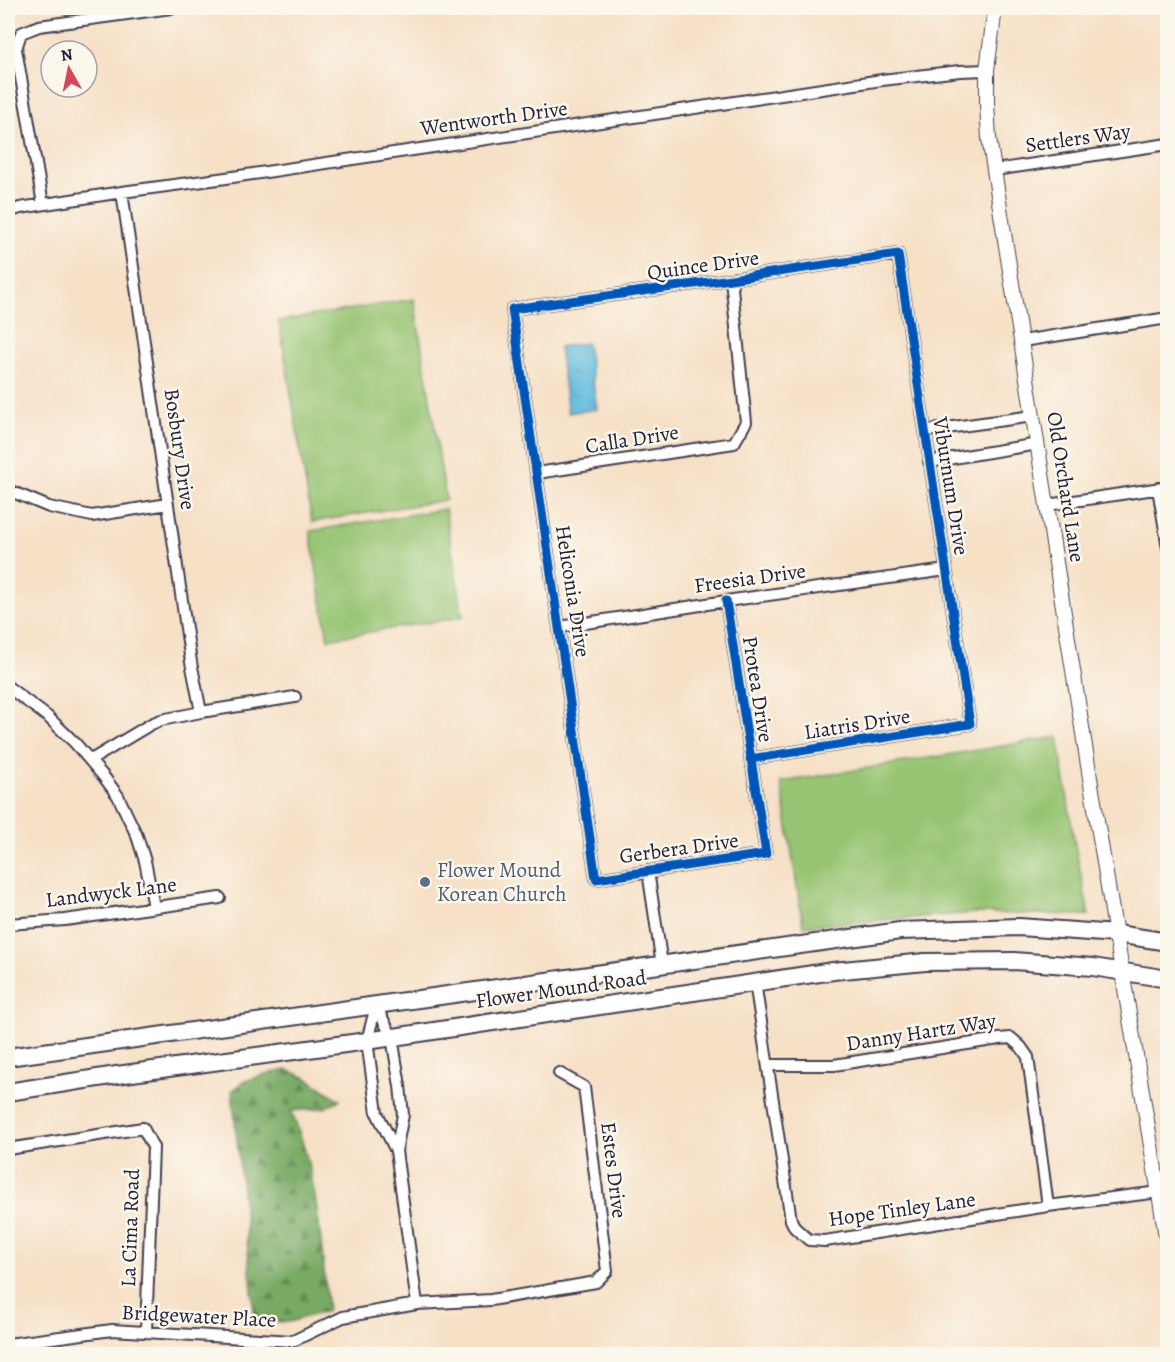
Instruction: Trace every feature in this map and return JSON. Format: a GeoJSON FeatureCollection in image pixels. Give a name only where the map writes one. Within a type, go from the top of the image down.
{"type":"FeatureCollection","features":[{"type":"Feature","properties":{"kind":"main road","name":"Flower Mound Road"},"geometry":{"type":"LineString","coordinates":[[8,1058],[900,931],[1019,927],[1110,933],[1167,942]]}},
{"type":"Feature","properties":{"kind":"main road","name":"Flower Mound Road"},"geometry":{"type":"LineString","coordinates":[[8,1092],[367,1041],[755,982],[833,971],[925,962],[1042,962],[1093,967],[1167,979]]}},
{"type":"Feature","properties":{"kind":"street"},"geometry":{"type":"LineString","coordinates":[[43,204],[16,49],[21,33],[39,26],[171,8]]}},
{"type":"Feature","properties":{"kind":"street","name":"Old Orchard Lane"},"geometry":{"type":"LineString","coordinates":[[995,8],[987,70],[989,138],[1089,768],[1110,933],[1123,972],[1167,1248]]}},
{"type":"Feature","properties":{"kind":"street","name":"Wentworth Drive"},"geometry":{"type":"LineString","coordinates":[[8,212],[43,204],[882,80],[987,70]]}},
{"type":"Feature","properties":{"kind":"street","name":"Settlers Way"},"geometry":{"type":"LineString","coordinates":[[995,170],[1167,144]]}},
{"type":"Feature","properties":{"kind":"street","name":"Bosbury Drive"},"geometry":{"type":"LineString","coordinates":[[123,192],[201,712]]}},
{"type":"Feature","properties":{"kind":"street","name":"Quince Drive"},"geometry":{"type":"LineString","coordinates":[[512,309],[898,254]]}},
{"type":"Feature","properties":{"kind":"street","name":"Viburnum Drive"},"geometry":{"type":"LineString","coordinates":[[898,254],[970,724]]}},
{"type":"Feature","properties":{"kind":"street","name":"Calla Drive"},"geometry":{"type":"LineString","coordinates":[[537,473],[734,443],[746,422],[731,279]]}},
{"type":"Feature","properties":{"kind":"street","name":"Heliconia Drive"},"geometry":{"type":"LineString","coordinates":[[512,309],[596,879]]}},
{"type":"Feature","properties":{"kind":"street"},"geometry":{"type":"LineString","coordinates":[[1022,341],[1167,318]]}},
{"type":"Feature","properties":{"kind":"street"},"geometry":{"type":"LineString","coordinates":[[925,431],[1033,416]]}},
{"type":"Feature","properties":{"kind":"street"},"geometry":{"type":"LineString","coordinates":[[929,462],[1038,444]]}},
{"type":"Feature","properties":{"kind":"street"},"geometry":{"type":"LineString","coordinates":[[1047,505],[1163,488],[1167,548]]}},
{"type":"Feature","properties":{"kind":"street"},"geometry":{"type":"LineString","coordinates":[[8,490],[49,507],[92,516],[168,504]]}},
{"type":"Feature","properties":{"kind":"street","name":"Freesia Drive"},"geometry":{"type":"LineString","coordinates":[[560,627],[946,570]]}},
{"type":"Feature","properties":{"kind":"street","name":"Protea Drive"},"geometry":{"type":"LineString","coordinates":[[726,601],[766,854]]}},
{"type":"Feature","properties":{"kind":"street"},"geometry":{"type":"LineString","coordinates":[[8,687],[48,717],[75,743],[118,796],[137,836],[145,861],[154,907]]}},
{"type":"Feature","properties":{"kind":"street"},"geometry":{"type":"LineString","coordinates":[[91,760],[150,724],[161,720],[295,697]]}},
{"type":"Feature","properties":{"kind":"street","name":"Liatris Drive"},"geometry":{"type":"LineString","coordinates":[[750,759],[970,724]]}},
{"type":"Feature","properties":{"kind":"street","name":"Gerbera Drive"},"geometry":{"type":"LineString","coordinates":[[596,879],[766,854]]}},
{"type":"Feature","properties":{"kind":"street"},"geometry":{"type":"LineString","coordinates":[[648,871],[662,965]]}},
{"type":"Feature","properties":{"kind":"street","name":"Landwyck Lane"},"geometry":{"type":"LineString","coordinates":[[8,924],[65,920],[220,898]]}},
{"type":"Feature","properties":{"kind":"street","name":"Hope Tinley Lane"},"geometry":{"type":"LineString","coordinates":[[755,982],[791,1220],[795,1228],[809,1240],[825,1241],[1048,1206],[1159,1192]]}},
{"type":"Feature","properties":{"kind":"street"},"geometry":{"type":"LineString","coordinates":[[376,1006],[392,1037],[400,1086],[403,1115],[396,1151]]}},
{"type":"Feature","properties":{"kind":"street"},"geometry":{"type":"LineString","coordinates":[[376,1006],[367,1041],[377,1113],[396,1151],[417,1304]]}},
{"type":"Feature","properties":{"kind":"street","name":"Danny Hartz Way"},"geometry":{"type":"LineString","coordinates":[[768,1065],[834,1065],[1011,1038],[1028,1057],[1048,1206]]}},
{"type":"Feature","properties":{"kind":"street","name":"Estes Drive"},"geometry":{"type":"LineString","coordinates":[[559,1073],[584,1087],[608,1271],[596,1282]]}},
{"type":"Feature","properties":{"kind":"street","name":"La Cima Road"},"geometry":{"type":"LineString","coordinates":[[8,1149],[142,1128],[153,1147],[146,1332]]}},
{"type":"Feature","properties":{"kind":"street","name":"Bridgewater Place"},"geometry":{"type":"LineString","coordinates":[[8,1344],[112,1330],[293,1341],[343,1317],[417,1304],[490,1299],[596,1282]]}},
{"type":"Feature","properties":{"kind":"green space"},"geometry":{"type":"Polygon","coordinates":[[[414,299],[446,500],[312,522],[279,321],[414,299]]]}},
{"type":"Feature","properties":{"kind":"green space"},"geometry":{"type":"Polygon","coordinates":[[[445,509],[463,617],[328,639],[310,531],[445,509]]]}},
{"type":"Feature","properties":{"kind":"green space"},"geometry":{"type":"Polygon","coordinates":[[[1058,737],[1089,915],[974,913],[803,926],[781,782],[1058,737]]]}},
{"type":"Feature","properties":{"kind":"green space"},"geometry":{"type":"Polygon","coordinates":[[[287,1070],[305,1077],[340,1100],[324,1108],[291,1111],[313,1184],[328,1311],[289,1322],[255,1321],[232,1091],[243,1082],[287,1070]]]}},
{"type":"Feature","properties":{"kind":"water"},"geometry":{"type":"Polygon","coordinates":[[[587,343],[597,409],[568,413],[559,347],[587,343]]]}},
{"type":"Feature","properties":{"kind":"cycle path"},"geometry":{"type":"LineString","coordinates":[[726,601],[766,854],[596,879],[512,309],[898,254],[970,724],[750,759]]}},
{"type":"Feature","properties":{"kind":"place","name":"Flower Mound Korean Church"},"geometry":{"type":"Point","coordinates":[425,882]}}]}
